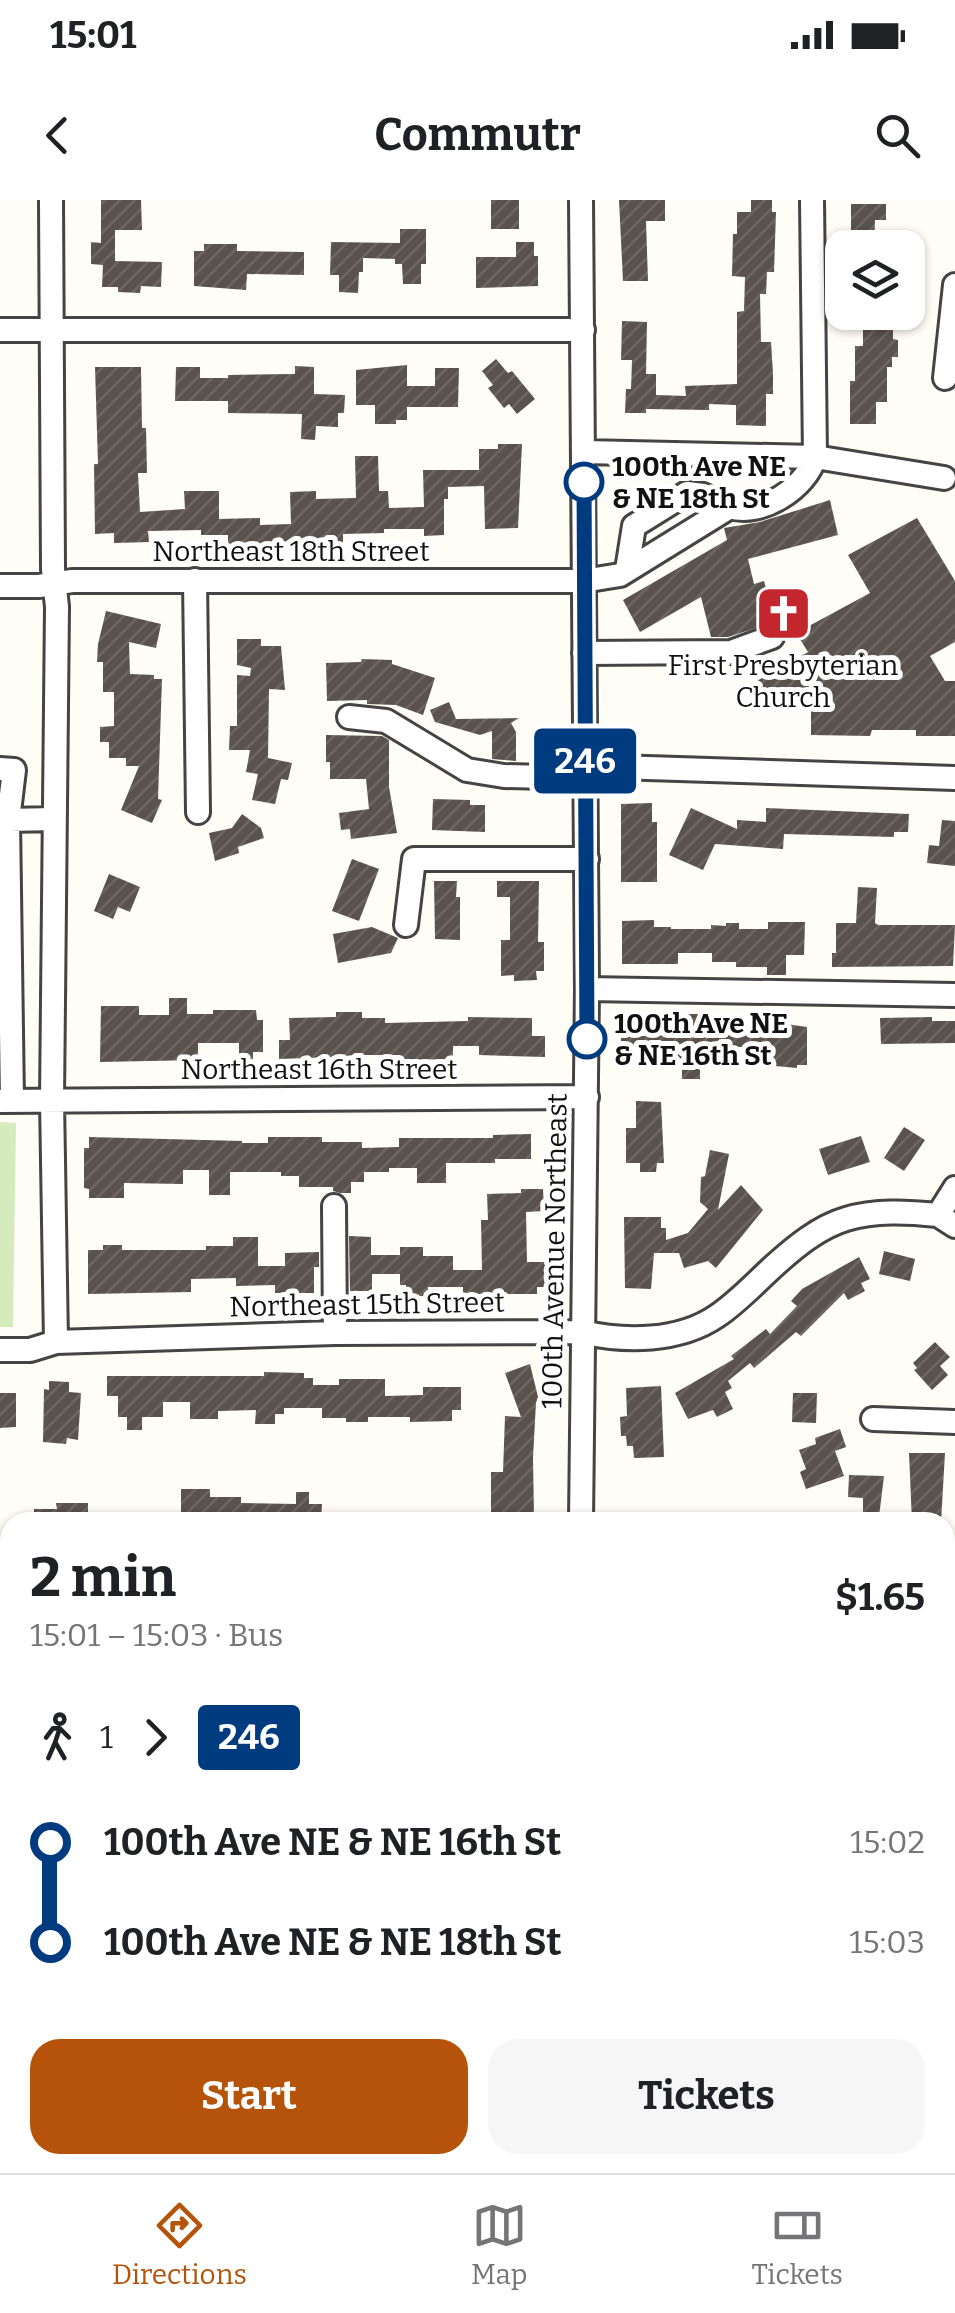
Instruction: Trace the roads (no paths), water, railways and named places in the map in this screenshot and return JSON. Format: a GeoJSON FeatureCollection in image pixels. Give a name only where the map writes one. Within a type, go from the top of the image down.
{"type":"FeatureCollection","features":[{"type":"Feature","properties":{"kind":"street"},"geometry":{"type":"LineString","coordinates":[[51,200],[56,1342]]}},
{"type":"Feature","properties":{"kind":"street","name":"100th Avenue Northeast"},"geometry":{"type":"LineString","coordinates":[[581,200],[588,989],[581,1512]]}},
{"type":"Feature","properties":{"kind":"street"},"geometry":{"type":"LineString","coordinates":[[627,570],[634,526],[686,493],[703,495],[730,508],[750,510],[782,496],[811,469],[812,200]]}},
{"type":"Feature","properties":{"kind":"street"},"geometry":{"type":"LineString","coordinates":[[945,378],[955,285]]}},
{"type":"Feature","properties":{"kind":"street"},"geometry":{"type":"LineString","coordinates":[[0,330],[582,330]]}},
{"type":"Feature","properties":{"kind":"street"},"geometry":{"type":"LineString","coordinates":[[584,452],[814,457],[944,478]]}},
{"type":"Feature","properties":{"kind":"street","name":"Northeast 18th Street"},"geometry":{"type":"LineString","coordinates":[[0,586],[72,580],[583,582],[613,578],[730,508]]}},
{"type":"Feature","properties":{"kind":"street"},"geometry":{"type":"LineString","coordinates":[[195,580],[198,812]]}},
{"type":"Feature","properties":{"kind":"street"},"geometry":{"type":"LineString","coordinates":[[584,654],[731,652],[772,637]]}},
{"type":"Feature","properties":{"kind":"street"},"geometry":{"type":"LineString","coordinates":[[349,718],[386,720],[467,770],[504,776],[585,772],[955,778]]}},
{"type":"Feature","properties":{"kind":"street"},"geometry":{"type":"LineString","coordinates":[[0,769],[14,770],[4,820],[6,1100]]}},
{"type":"Feature","properties":{"kind":"street"},"geometry":{"type":"LineString","coordinates":[[4,820],[54,819]]}},
{"type":"Feature","properties":{"kind":"street"},"geometry":{"type":"LineString","coordinates":[[406,926],[414,859],[587,859]]}},
{"type":"Feature","properties":{"kind":"street"},"geometry":{"type":"LineString","coordinates":[[588,989],[955,995]]}},
{"type":"Feature","properties":{"kind":"street","name":"Northeast 16th Street"},"geometry":{"type":"LineString","coordinates":[[6,1100],[587,1097]]}},
{"type":"Feature","properties":{"kind":"street"},"geometry":{"type":"LineString","coordinates":[[946,1220],[955,1188]]}},
{"type":"Feature","properties":{"kind":"street"},"geometry":{"type":"LineString","coordinates":[[334,1206],[335,1332]]}},
{"type":"Feature","properties":{"kind":"street","name":"Northeast 15th Street"},"geometry":{"type":"LineString","coordinates":[[0,1350],[30,1350],[56,1342],[335,1332],[582,1332],[612,1339],[638,1339],[694,1328],[716,1317],[793,1249],[844,1219],[885,1213],[946,1220]]}},
{"type":"Feature","properties":{"kind":"street"},"geometry":{"type":"LineString","coordinates":[[872,1419],[955,1422]]}},
{"type":"Feature","properties":{"kind":"place","name":"100th Ave NE & NE 18th St"},"geometry":{"type":"Point","coordinates":[584,482]}},
{"type":"Feature","properties":{"kind":"place","name":"First Presbyterian Church"},"geometry":{"type":"Point","coordinates":[783,614]}},
{"type":"Feature","properties":{"kind":"place","name":"100th Ave NE & NE 16th St"},"geometry":{"type":"Point","coordinates":[587,1039]}}]}
